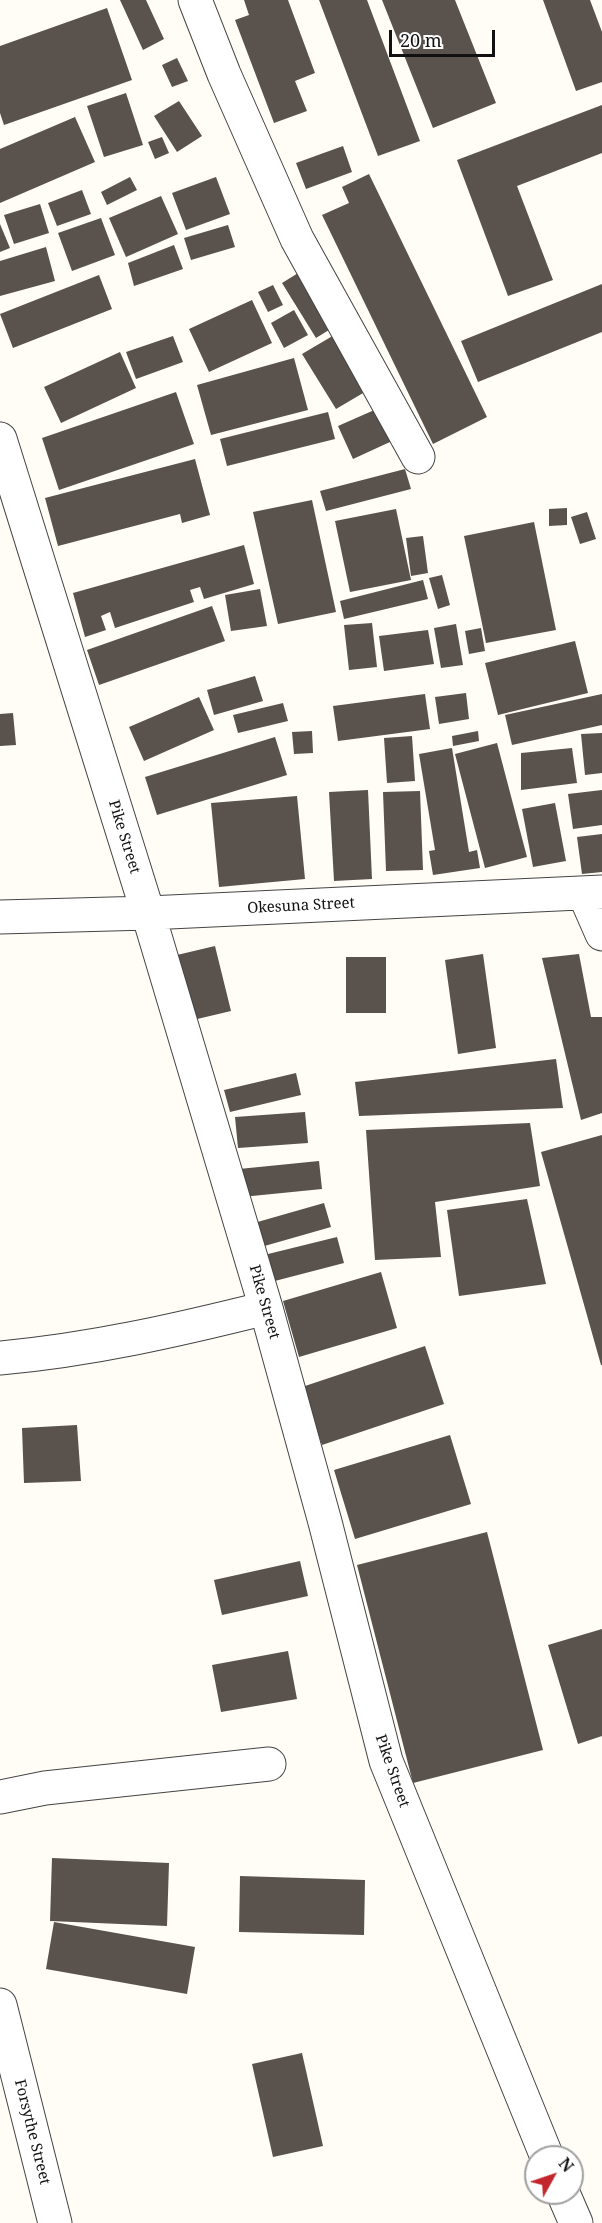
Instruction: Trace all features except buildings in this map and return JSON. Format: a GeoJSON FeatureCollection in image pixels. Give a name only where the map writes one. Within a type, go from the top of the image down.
{"type":"FeatureCollection","features":[{"type":"Feature","properties":{"kind":"street"},"geometry":{"type":"LineString","coordinates":[[195,0],[224,74],[297,239],[418,457]]}},
{"type":"Feature","properties":{"kind":"street","name":"Pike Street"},"geometry":{"type":"LineString","coordinates":[[0,440],[148,913],[266,1308],[325,1522],[386,1761],[542,2145]]}},
{"type":"Feature","properties":{"kind":"street"},"geometry":{"type":"LineString","coordinates":[[593,892],[602,934]]}},
{"type":"Feature","properties":{"kind":"street","name":"Okesuna Street"},"geometry":{"type":"LineString","coordinates":[[0,917],[148,913],[593,892]]}},
{"type":"Feature","properties":{"kind":"street"},"geometry":{"type":"LineString","coordinates":[[0,1358],[37,1355],[141,1337],[266,1308]]}},
{"type":"Feature","properties":{"kind":"street"},"geometry":{"type":"LineString","coordinates":[[0,1797],[45,1788],[269,1764]]}},
{"type":"Feature","properties":{"kind":"street","name":"Forsythe Street"},"geometry":{"type":"LineString","coordinates":[[0,2005],[55,2223]]}},
{"type":"Feature","properties":{"kind":"street"},"geometry":{"type":"LineString","coordinates":[[568,2205],[576,2223]]}}]}
